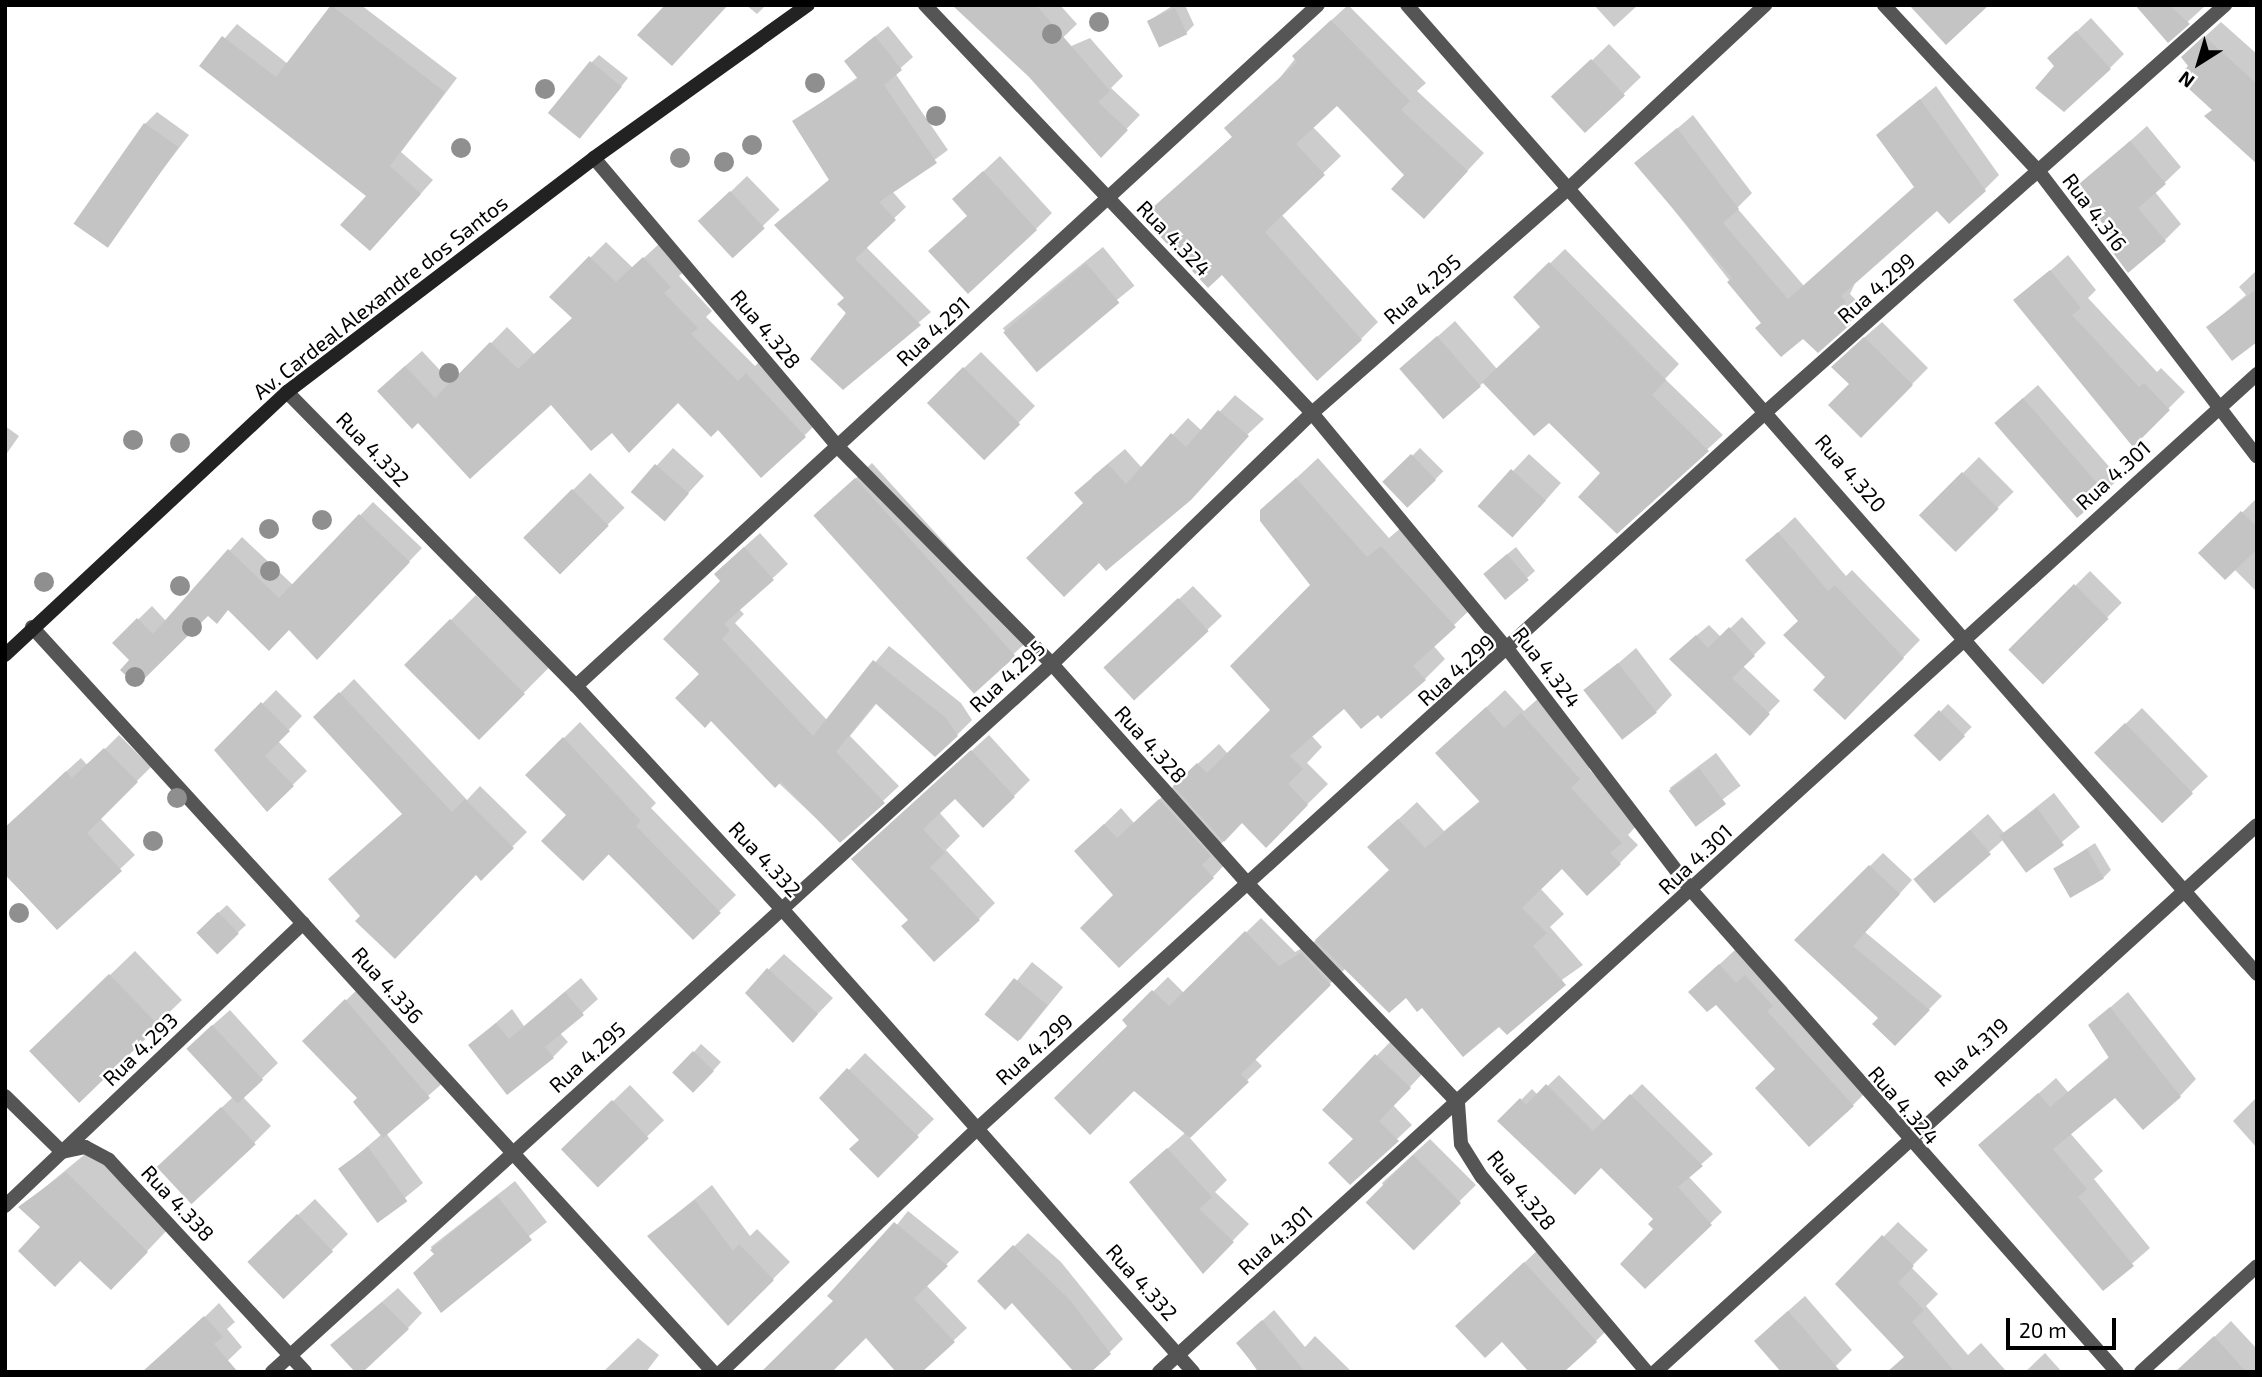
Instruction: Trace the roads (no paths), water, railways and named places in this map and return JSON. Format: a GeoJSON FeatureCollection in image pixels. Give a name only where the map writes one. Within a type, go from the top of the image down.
{"type":"FeatureCollection","features":[{"type":"Feature","properties":{"kind":"street","name":"Av. Cardeal Alexandre dos Santos"},"geometry":{"type":"LineString","coordinates":[[5,655],[287,391],[594,158],[808,5]]}},
{"type":"Feature","properties":{"kind":"street","name":"Rua 4.324"},"geometry":{"type":"LineString","coordinates":[[925,5],[1312,413],[1509,651],[1692,891],[1905,1139],[2117,1372]]}},
{"type":"Feature","properties":{"kind":"street","name":"Rua 4.291"},"geometry":{"type":"LineString","coordinates":[[576,686],[839,448],[1318,5]]}},
{"type":"Feature","properties":{"kind":"street","name":"Rua 4.320"},"geometry":{"type":"LineString","coordinates":[[1407,5],[1768,410],[2257,974]]}},
{"type":"Feature","properties":{"kind":"street","name":"Rua 4.295"},"geometry":{"type":"LineString","coordinates":[[272,1372],[1052,664],[1312,413],[1570,187],[1765,5]]}},
{"type":"Feature","properties":{"kind":"street","name":"Rua 4.316"},"geometry":{"type":"LineString","coordinates":[[1884,5],[2040,173],[2217,410],[2257,457]]}},
{"type":"Feature","properties":{"kind":"street","name":"Rua 4.299"},"geometry":{"type":"LineString","coordinates":[[721,1372],[977,1129],[1509,651],[1768,410],[2040,173],[2225,5]]}},
{"type":"Feature","properties":{"kind":"street","name":"Rua 4.328"},"geometry":{"type":"LineString","coordinates":[[594,158],[839,448],[1052,664],[1248,884],[1458,1103],[1461,1144],[1482,1177],[1647,1372]]}},
{"type":"Feature","properties":{"kind":"street","name":"Rua 4.301"},"geometry":{"type":"LineString","coordinates":[[1159,1372],[1692,891],[1965,636],[2257,374]]}},
{"type":"Feature","properties":{"kind":"street","name":"Rua 4.332"},"geometry":{"type":"LineString","coordinates":[[287,391],[576,686],[783,910],[1194,1372]]}},
{"type":"Feature","properties":{"kind":"street","name":"Rua 4.336"},"geometry":{"type":"LineString","coordinates":[[32,627],[713,1372]]}},
{"type":"Feature","properties":{"kind":"street","name":"Rua 4.319"},"geometry":{"type":"LineString","coordinates":[[1655,1372],[1905,1139],[2257,825]]}},
{"type":"Feature","properties":{"kind":"street","name":"Rua 4.293"},"geometry":{"type":"LineString","coordinates":[[5,1206],[303,923]]}},
{"type":"Feature","properties":{"kind":"street"},"geometry":{"type":"LineString","coordinates":[[5,1096],[62,1152]]}},
{"type":"Feature","properties":{"kind":"street","name":"Rua 4.338"},"geometry":{"type":"LineString","coordinates":[[62,1152],[85,1147],[109,1160],[305,1372]]}},
{"type":"Feature","properties":{"kind":"street"},"geometry":{"type":"LineString","coordinates":[[2141,1372],[2257,1266]]}}]}
